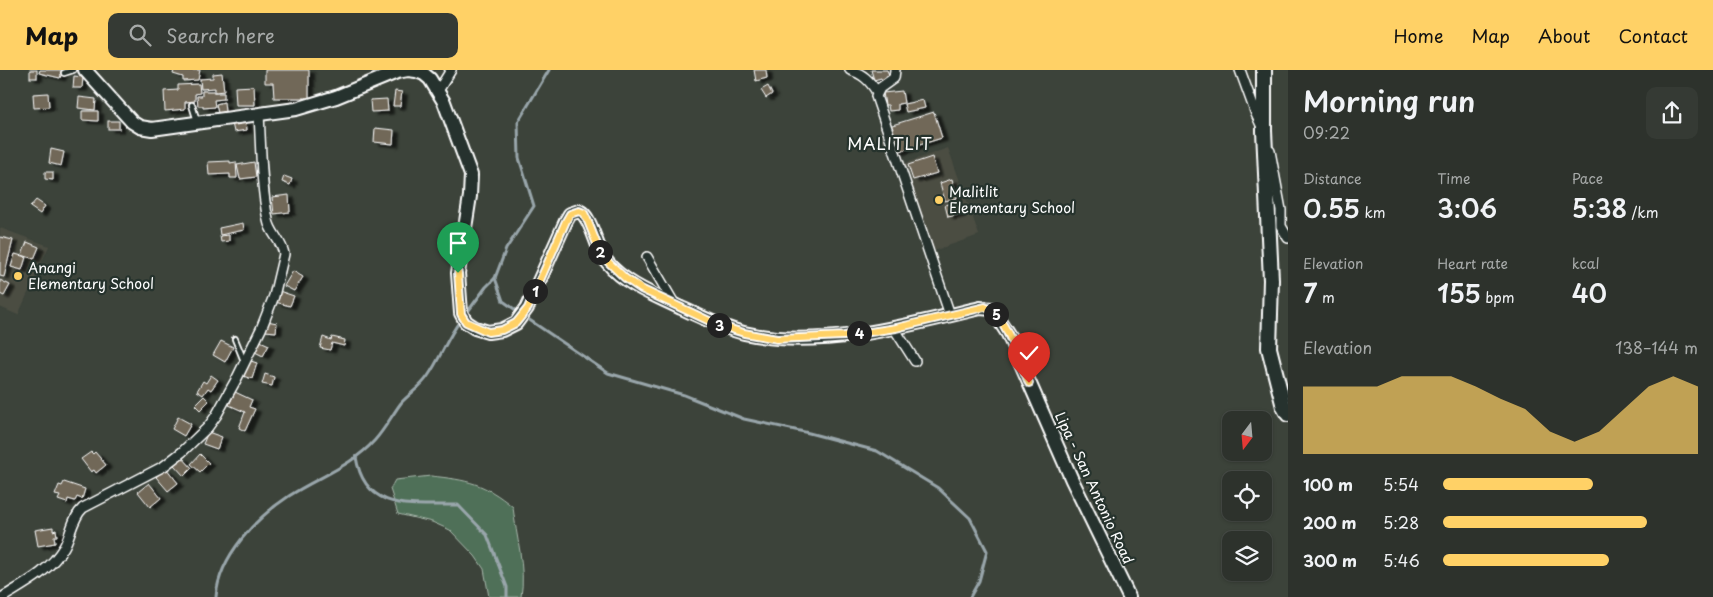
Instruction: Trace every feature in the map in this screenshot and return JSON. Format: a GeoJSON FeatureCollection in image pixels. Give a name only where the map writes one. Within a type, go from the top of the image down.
{"type":"FeatureCollection","features":[{"type":"Feature","properties":{"kind":"main road"},"geometry":{"type":"LineString","coordinates":[[1264,70],[1264,131],[1271,280],[1269,348],[1284,406],[1288,414]]}},
{"type":"Feature","properties":{"kind":"street","name":"Lipa - San Antonio Road"},"geometry":{"type":"LineString","coordinates":[[85,70],[121,112],[140,127],[152,129],[314,105],[397,72],[408,70],[424,74],[438,91],[447,110],[471,175],[470,196],[458,273],[464,318],[488,332],[502,330],[516,323],[528,308],[566,221],[570,214],[579,211],[584,213],[598,247],[610,266],[625,278],[641,289],[718,325],[744,333],[777,339],[844,336],[894,328],[985,307],[992,310],[1008,334],[1072,480],[1129,597]]}},
{"type":"Feature","properties":{"kind":"street"},"geometry":{"type":"LineString","coordinates":[[438,91],[451,70]]}},
{"type":"Feature","properties":{"kind":"street"},"geometry":{"type":"LineString","coordinates":[[850,70],[868,79],[877,92]]}},
{"type":"Feature","properties":{"kind":"street"},"geometry":{"type":"LineString","coordinates":[[895,70],[894,78],[880,88],[876,96],[950,315]]}},
{"type":"Feature","properties":{"kind":"street"},"geometry":{"type":"LineString","coordinates":[[1240,70],[1264,131],[1276,182],[1282,226],[1288,238]]}},
{"type":"Feature","properties":{"kind":"street"},"geometry":{"type":"LineString","coordinates":[[4,597],[35,578],[57,558],[65,546],[76,517],[83,508],[164,466],[194,441],[216,416],[245,363],[274,296],[284,254],[283,248],[269,227],[267,218],[259,114]]}},
{"type":"Feature","properties":{"kind":"street"},"geometry":{"type":"LineString","coordinates":[[647,258],[675,305]]}},
{"type":"Feature","properties":{"kind":"street"},"geometry":{"type":"LineString","coordinates":[[894,328],[916,361]]}},
{"type":"Feature","properties":{"kind":"lane"},"geometry":{"type":"LineString","coordinates":[[64,73],[73,70]]}},
{"type":"Feature","properties":{"kind":"lane"},"geometry":{"type":"LineString","coordinates":[[192,105],[197,122]]}},
{"type":"Feature","properties":{"kind":"lane"},"geometry":{"type":"LineString","coordinates":[[235,339],[245,363]]}},
{"type":"Feature","properties":{"kind":"shaded area","name":"Malitlit Elementary School"},"geometry":{"type":"Polygon","coordinates":[[[948,148],[979,235],[930,252],[900,165],[948,148]]]}},
{"type":"Feature","properties":{"kind":"shaded area","name":"Anangi Elementary School"},"geometry":{"type":"Polygon","coordinates":[[[0,228],[49,246],[18,315],[0,307],[0,228]]]}},
{"type":"Feature","properties":{"kind":"green space"},"geometry":{"type":"Polygon","coordinates":[[[431,476],[475,484],[503,499],[513,507],[522,574],[521,597],[489,597],[484,569],[475,556],[450,530],[432,522],[398,514],[390,489],[395,480],[431,476]]]}},
{"type":"Feature","properties":{"kind":"building"},"geometry":{"type":"Polygon","coordinates":[[[30,70],[37,70],[37,78],[30,78],[30,70]]]}},
{"type":"Feature","properties":{"kind":"building"},"geometry":{"type":"Polygon","coordinates":[[[40,70],[63,70],[60,78],[39,73],[40,70]]]}},
{"type":"Feature","properties":{"kind":"building"},"geometry":{"type":"Polygon","coordinates":[[[174,70],[200,70],[198,80],[183,81],[183,77],[173,74],[174,70]]]}},
{"type":"Feature","properties":{"kind":"building"},"geometry":{"type":"Polygon","coordinates":[[[265,70],[309,70],[309,98],[274,98],[273,83],[265,83],[265,70]]]}},
{"type":"Feature","properties":{"kind":"building"},"geometry":{"type":"Polygon","coordinates":[[[754,70],[766,70],[767,78],[756,81],[754,70]]]}},
{"type":"Feature","properties":{"kind":"building"},"geometry":{"type":"Polygon","coordinates":[[[871,70],[887,70],[889,75],[886,76],[887,79],[882,81],[881,78],[874,80],[871,70]]]}},
{"type":"Feature","properties":{"kind":"building"},"geometry":{"type":"Polygon","coordinates":[[[222,73],[224,91],[215,92],[215,88],[201,89],[200,79],[213,78],[213,74],[222,73]]]}},
{"type":"Feature","properties":{"kind":"building"},"geometry":{"type":"Polygon","coordinates":[[[74,76],[83,77],[82,88],[73,88],[74,76]]]}},
{"type":"Feature","properties":{"kind":"building"},"geometry":{"type":"Polygon","coordinates":[[[199,84],[200,93],[195,94],[195,101],[185,102],[185,109],[165,111],[164,91],[178,90],[178,85],[199,84]]]}},
{"type":"Feature","properties":{"kind":"building"},"geometry":{"type":"Polygon","coordinates":[[[254,86],[255,105],[236,105],[235,87],[254,86]]]}},
{"type":"Feature","properties":{"kind":"building"},"geometry":{"type":"Polygon","coordinates":[[[768,86],[772,94],[766,98],[761,90],[768,86]]]}},
{"type":"Feature","properties":{"kind":"building"},"geometry":{"type":"Polygon","coordinates":[[[202,91],[224,93],[224,99],[214,100],[215,107],[203,108],[203,106],[198,106],[197,96],[202,96],[202,91]]]}},
{"type":"Feature","properties":{"kind":"building"},"geometry":{"type":"Polygon","coordinates":[[[395,91],[402,92],[400,106],[393,106],[395,91]]]}},
{"type":"Feature","properties":{"kind":"building"},"geometry":{"type":"Polygon","coordinates":[[[902,91],[904,103],[898,104],[898,110],[889,111],[888,105],[885,105],[883,93],[902,91]]]}},
{"type":"Feature","properties":{"kind":"building"},"geometry":{"type":"Polygon","coordinates":[[[48,93],[49,107],[34,108],[33,94],[48,93]]]}},
{"type":"Feature","properties":{"kind":"building"},"geometry":{"type":"Polygon","coordinates":[[[79,97],[96,99],[95,110],[78,108],[79,97]]]}},
{"type":"Feature","properties":{"kind":"building"},"geometry":{"type":"Polygon","coordinates":[[[387,99],[388,111],[371,112],[370,100],[387,99]]]}},
{"type":"Feature","properties":{"kind":"building"},"geometry":{"type":"Polygon","coordinates":[[[923,100],[925,108],[906,112],[904,104],[923,100]]]}},
{"type":"Feature","properties":{"kind":"building"},"geometry":{"type":"Polygon","coordinates":[[[224,102],[225,112],[218,113],[216,104],[224,102]]]}},
{"type":"Feature","properties":{"kind":"building"},"geometry":{"type":"Polygon","coordinates":[[[82,111],[98,111],[98,121],[82,120],[82,111]]]}},
{"type":"Feature","properties":{"kind":"building"},"geometry":{"type":"Polygon","coordinates":[[[934,112],[942,138],[897,152],[889,126],[934,112]]]}},
{"type":"Feature","properties":{"kind":"building"},"geometry":{"type":"Polygon","coordinates":[[[108,121],[119,121],[119,129],[108,129],[108,121]]]}},
{"type":"Feature","properties":{"kind":"building"},"geometry":{"type":"Polygon","coordinates":[[[246,121],[247,130],[234,132],[232,123],[246,121]]]}},
{"type":"Feature","properties":{"kind":"building"},"geometry":{"type":"Polygon","coordinates":[[[375,128],[394,130],[393,144],[374,142],[375,128]]]}},
{"type":"Feature","properties":{"kind":"building"},"geometry":{"type":"Polygon","coordinates":[[[51,149],[64,152],[61,166],[49,163],[51,149]]]}},
{"type":"Feature","properties":{"kind":"building"},"geometry":{"type":"Polygon","coordinates":[[[932,157],[937,173],[913,180],[908,165],[932,157]]]}},
{"type":"Feature","properties":{"kind":"building"},"geometry":{"type":"Polygon","coordinates":[[[230,161],[230,163],[236,162],[237,178],[230,178],[230,174],[209,175],[208,162],[230,161]]]}},
{"type":"Feature","properties":{"kind":"building"},"geometry":{"type":"Polygon","coordinates":[[[254,162],[256,177],[240,179],[237,165],[254,162]]]}},
{"type":"Feature","properties":{"kind":"building"},"geometry":{"type":"Polygon","coordinates":[[[45,172],[53,172],[53,180],[45,179],[45,172]]]}},
{"type":"Feature","properties":{"kind":"building"},"geometry":{"type":"Polygon","coordinates":[[[284,176],[292,179],[290,185],[282,182],[284,176]]]}},
{"type":"Feature","properties":{"kind":"building"},"geometry":{"type":"Polygon","coordinates":[[[952,179],[957,198],[945,201],[940,183],[952,179]]]}},
{"type":"Feature","properties":{"kind":"building"},"geometry":{"type":"Polygon","coordinates":[[[289,195],[290,212],[274,214],[272,197],[289,195]]]}},
{"type":"Feature","properties":{"kind":"building"},"geometry":{"type":"Polygon","coordinates":[[[36,200],[45,206],[40,214],[30,207],[36,200]]]}},
{"type":"Feature","properties":{"kind":"building"},"geometry":{"type":"Polygon","coordinates":[[[957,202],[960,214],[948,217],[945,205],[957,202]]]}},
{"type":"Feature","properties":{"kind":"building"},"geometry":{"type":"Polygon","coordinates":[[[243,223],[244,230],[220,235],[219,228],[243,223]]]}},
{"type":"Feature","properties":{"kind":"building"},"geometry":{"type":"Polygon","coordinates":[[[229,235],[229,241],[221,242],[220,236],[229,235]]]}},
{"type":"Feature","properties":{"kind":"building"},"geometry":{"type":"Polygon","coordinates":[[[0,237],[13,240],[4,277],[0,276],[0,237]]]}},
{"type":"Feature","properties":{"kind":"building"},"geometry":{"type":"Polygon","coordinates":[[[27,242],[39,247],[34,259],[22,255],[27,242]]]}},
{"type":"Feature","properties":{"kind":"building"},"geometry":{"type":"Polygon","coordinates":[[[15,254],[26,257],[22,270],[11,267],[15,254]]]}},
{"type":"Feature","properties":{"kind":"building"},"geometry":{"type":"Polygon","coordinates":[[[293,271],[303,277],[294,291],[284,286],[293,271]]]}},
{"type":"Feature","properties":{"kind":"building"},"geometry":{"type":"Polygon","coordinates":[[[0,280],[10,285],[4,296],[0,294],[0,280]]]}},
{"type":"Feature","properties":{"kind":"building"},"geometry":{"type":"Polygon","coordinates":[[[279,291],[294,296],[290,306],[275,302],[279,291]]]}},
{"type":"Feature","properties":{"kind":"building"},"geometry":{"type":"Polygon","coordinates":[[[267,321],[277,323],[276,332],[265,331],[267,321]]]}},
{"type":"Feature","properties":{"kind":"building"},"geometry":{"type":"Polygon","coordinates":[[[323,337],[331,340],[332,337],[345,340],[344,346],[332,343],[330,350],[320,348],[323,337]]]}},
{"type":"Feature","properties":{"kind":"building"},"geometry":{"type":"Polygon","coordinates":[[[258,340],[269,345],[263,356],[253,351],[258,340]]]}},
{"type":"Feature","properties":{"kind":"building"},"geometry":{"type":"Polygon","coordinates":[[[221,341],[233,347],[225,362],[213,355],[221,341]]]}},
{"type":"Feature","properties":{"kind":"building"},"geometry":{"type":"Polygon","coordinates":[[[248,360],[257,363],[252,379],[243,376],[248,360]]]}},
{"type":"Feature","properties":{"kind":"building"},"geometry":{"type":"Polygon","coordinates":[[[265,374],[274,377],[272,386],[262,384],[265,374]]]}},
{"type":"Feature","properties":{"kind":"building"},"geometry":{"type":"Polygon","coordinates":[[[211,375],[218,380],[211,390],[208,388],[203,395],[197,391],[203,381],[206,383],[211,375]]]}},
{"type":"Feature","properties":{"kind":"building"},"geometry":{"type":"Polygon","coordinates":[[[235,392],[252,400],[249,407],[255,409],[245,431],[239,428],[245,412],[229,405],[235,392]]]}},
{"type":"Feature","properties":{"kind":"building"},"geometry":{"type":"Polygon","coordinates":[[[204,396],[209,401],[200,410],[195,405],[204,396]]]}},
{"type":"Feature","properties":{"kind":"building"},"geometry":{"type":"Polygon","coordinates":[[[178,417],[191,424],[184,436],[172,429],[178,417]]]}},
{"type":"Feature","properties":{"kind":"building"},"geometry":{"type":"Polygon","coordinates":[[[208,432],[222,437],[217,449],[203,444],[208,432]]]}},
{"type":"Feature","properties":{"kind":"building"},"geometry":{"type":"Polygon","coordinates":[[[91,452],[93,454],[95,452],[106,465],[96,473],[94,470],[91,472],[81,459],[91,452]]]}},
{"type":"Feature","properties":{"kind":"building"},"geometry":{"type":"Polygon","coordinates":[[[200,454],[209,463],[200,472],[191,464],[200,454]]]}},
{"type":"Feature","properties":{"kind":"building"},"geometry":{"type":"Polygon","coordinates":[[[182,457],[192,468],[184,476],[174,465],[182,457]]]}},
{"type":"Feature","properties":{"kind":"building"},"geometry":{"type":"Polygon","coordinates":[[[166,468],[178,483],[168,491],[156,477],[166,468]]]}},
{"type":"Feature","properties":{"kind":"building"},"geometry":{"type":"Polygon","coordinates":[[[64,482],[85,489],[82,499],[77,497],[75,501],[68,499],[67,503],[58,500],[60,496],[55,495],[59,485],[62,486],[64,482]]]}},
{"type":"Feature","properties":{"kind":"building"},"geometry":{"type":"Polygon","coordinates":[[[149,483],[161,498],[150,507],[138,492],[149,483]]]}},
{"type":"Feature","properties":{"kind":"building"},"geometry":{"type":"Polygon","coordinates":[[[53,527],[53,531],[56,530],[57,536],[54,536],[55,543],[38,546],[35,530],[53,527]]]}},
{"type":"Feature","properties":{"kind":"waterway"},"geometry":{"type":"LineString","coordinates":[[520,313],[503,301],[495,278],[506,249],[534,206],[519,158],[518,122],[549,70]]}},
{"type":"Feature","properties":{"kind":"waterway"},"geometry":{"type":"LineString","coordinates":[[466,314],[495,278]]}},
{"type":"Feature","properties":{"kind":"waterway"},"geometry":{"type":"LineString","coordinates":[[525,317],[608,373],[684,395],[744,419],[809,433],[877,451],[938,488],[970,518],[987,551],[979,581],[970,597]]}},
{"type":"Feature","properties":{"kind":"waterway"},"geometry":{"type":"LineString","coordinates":[[216,597],[224,567],[232,553],[253,526],[289,496],[345,464],[366,449],[379,436],[401,403],[425,380],[460,321]]}},
{"type":"Feature","properties":{"kind":"waterway"},"geometry":{"type":"LineString","coordinates":[[356,457],[361,475],[370,488],[381,497],[394,502],[409,504],[458,505],[487,535],[507,587],[507,597]]}},
{"type":"Feature","properties":{"kind":"place","name":"Malitlit Elementary School"},"geometry":{"type":"Point","coordinates":[939,200]}},
{"type":"Feature","properties":{"kind":"place","name":"Anangi Elementary School"},"geometry":{"type":"Point","coordinates":[18,276]}},
{"type":"Feature","properties":{"kind":"district","name":"MALITLIT"},"geometry":{"type":"Point","coordinates":[890,144]}},
{"type":"Feature","properties":{"kind":"route"},"geometry":{"type":"LineString","coordinates":[[458,273],[461,314],[466,322],[475,328],[488,332],[502,330],[516,323],[528,308],[566,221],[570,214],[574,211],[579,211],[584,213],[598,247],[610,266],[641,289],[718,325],[744,333],[777,339],[801,339],[844,336],[896,328],[985,307],[992,310],[1008,334],[1029,383]]}}]}
